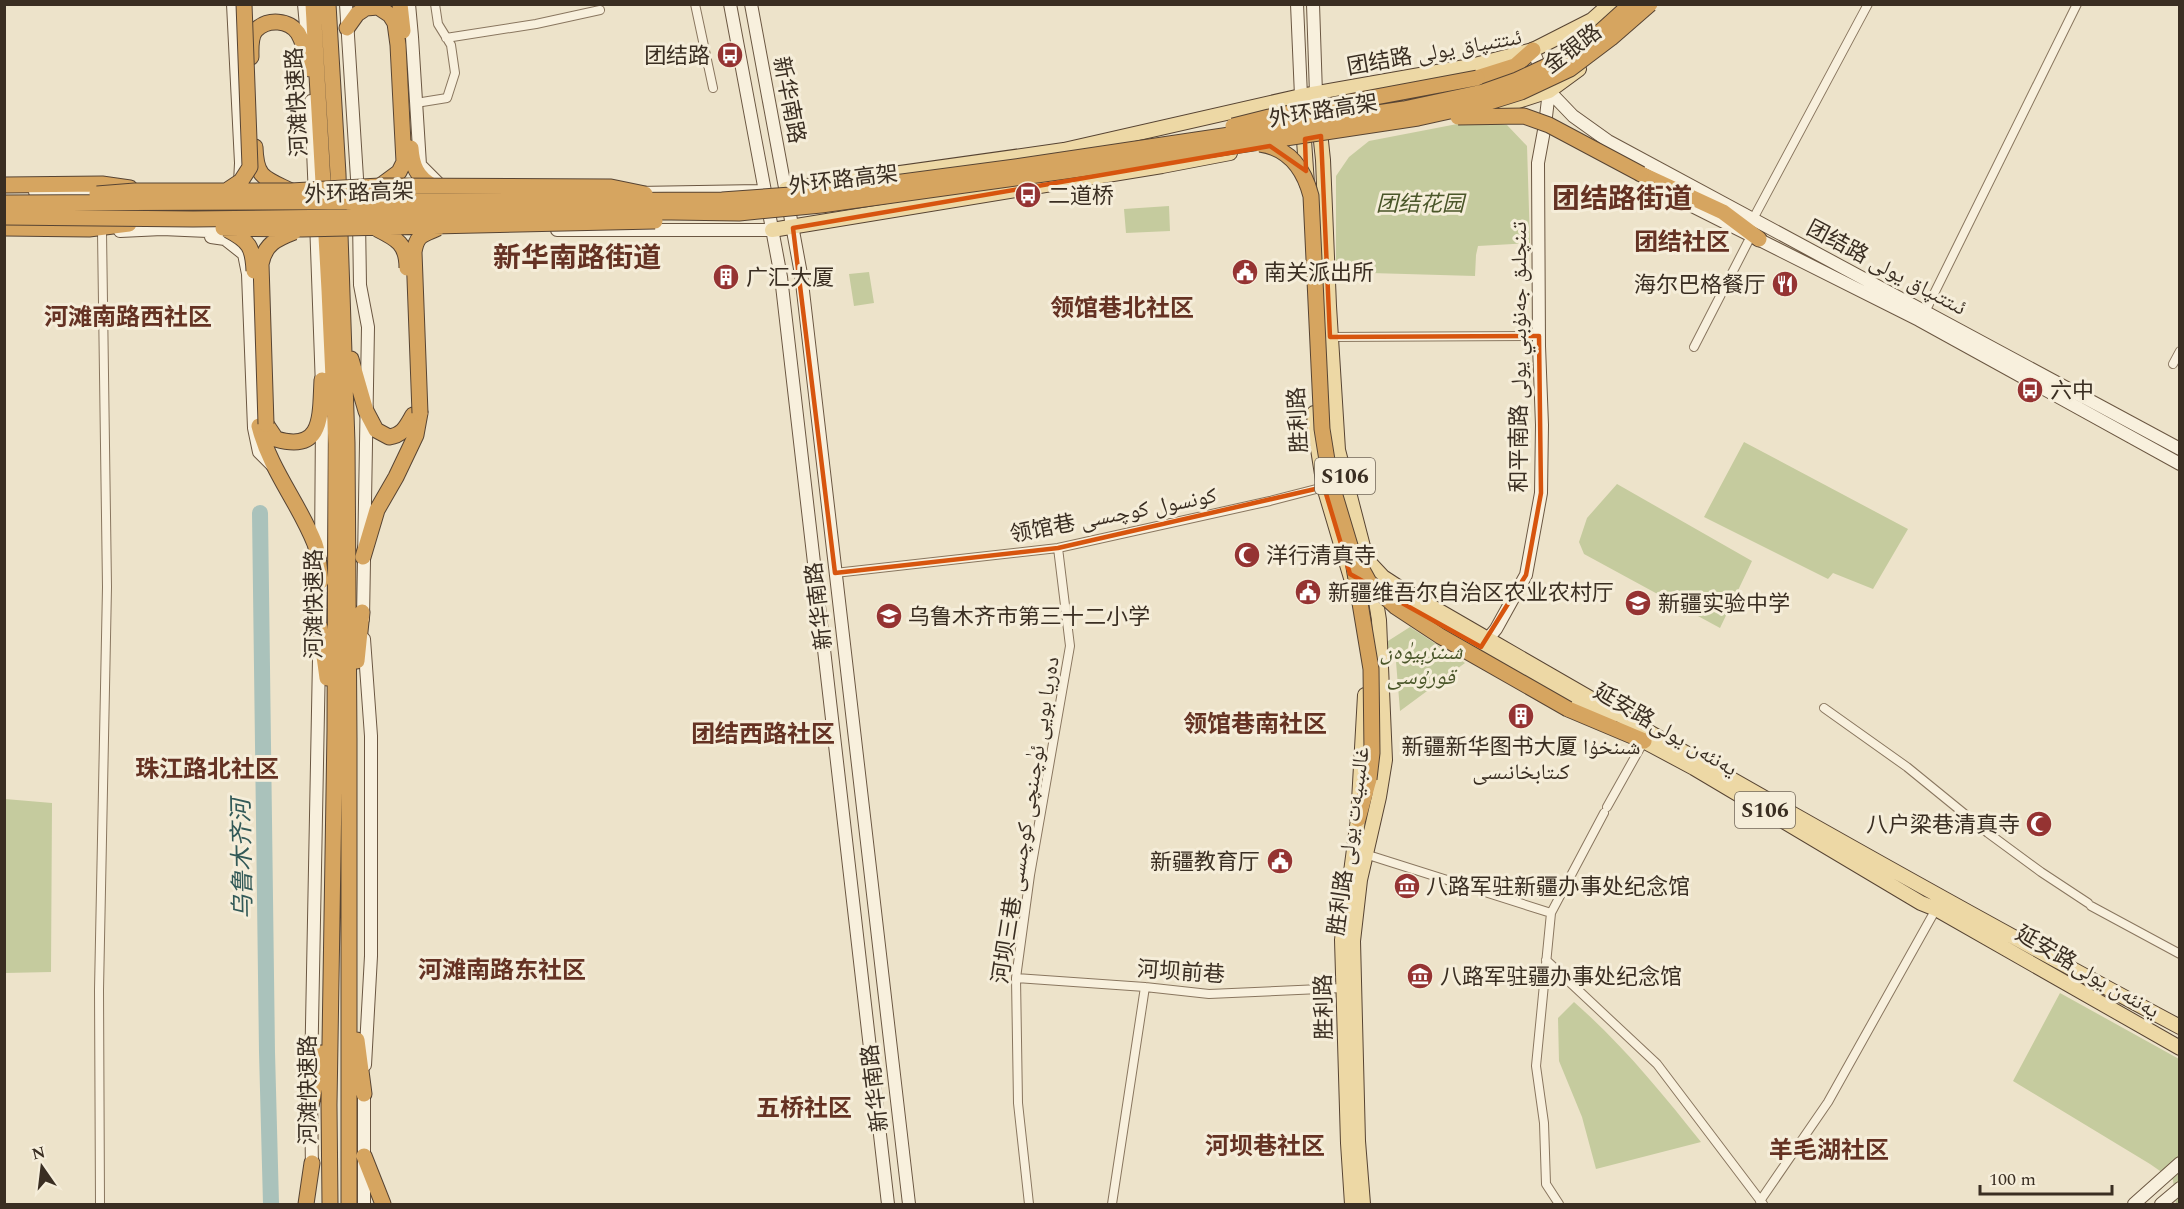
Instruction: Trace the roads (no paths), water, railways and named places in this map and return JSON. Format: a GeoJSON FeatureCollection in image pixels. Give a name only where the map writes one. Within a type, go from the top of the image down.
{"type":"FeatureCollection","features":[{"type":"Feature","properties":{"kind":"highway"},"geometry":{"type":"LineString","coordinates":[[232,193],[250,167],[244,4]]}},
{"type":"Feature","properties":{"kind":"highway","name":"河滩快速路"},"geometry":{"type":"LineString","coordinates":[[313,4],[336,444],[330,1204]]}},
{"type":"Feature","properties":{"kind":"highway","name":"河滩快速路"},"geometry":{"type":"LineString","coordinates":[[328,4],[345,338],[350,738],[349,1204]]}},
{"type":"Feature","properties":{"kind":"highway"},"geometry":{"type":"LineString","coordinates":[[399,4],[411,158],[415,169],[425,182],[433,186]]}},
{"type":"Feature","properties":{"kind":"highway","name":"外环路高架"},"geometry":{"type":"LineString","coordinates":[[4,202],[722,200],[819,193],[1022,166],[1404,109],[1483,92],[1517,80],[1564,58],[1600,33],[1631,4]]}},
{"type":"Feature","properties":{"kind":"highway","name":"外环路高架"},"geometry":{"type":"LineString","coordinates":[[4,219],[347,217],[431,213],[739,213],[821,205],[1407,120],[1503,98],[1570,69],[1650,4]]}},
{"type":"Feature","properties":{"kind":"highway"},"geometry":{"type":"LineString","coordinates":[[347,28],[351,9],[378,7],[390,15],[395,23],[404,162],[399,172],[380,186]]}},
{"type":"Feature","properties":{"kind":"highway"},"geometry":{"type":"LineString","coordinates":[[291,191],[260,174],[256,164],[251,51],[255,30],[272,22],[279,21],[289,24],[297,32],[310,69]]}},
{"type":"Feature","properties":{"kind":"highway"},"geometry":{"type":"LineString","coordinates":[[1155,146],[1269,117],[1478,78],[1515,66],[1533,50]]}},
{"type":"Feature","properties":{"kind":"highway"},"geometry":{"type":"LineString","coordinates":[[1407,120],[1481,115],[1524,116],[1549,125],[1641,174],[1722,212],[1755,238]]}},
{"type":"Feature","properties":{"kind":"highway"},"geometry":{"type":"LineString","coordinates":[[1236,146],[1253,144],[1270,146],[1286,153],[1298,164],[1307,179],[1311,196],[1322,429],[1330,479],[1352,549],[1371,669],[1372,753],[1369,779],[1358,819]]}},
{"type":"Feature","properties":{"kind":"highway"},"geometry":{"type":"LineString","coordinates":[[4,185],[102,184],[147,191]]}},
{"type":"Feature","properties":{"kind":"highway"},"geometry":{"type":"LineString","coordinates":[[4,202],[147,191],[232,193],[380,186],[610,187],[671,200]]}},
{"type":"Feature","properties":{"kind":"highway"},"geometry":{"type":"LineString","coordinates":[[4,219],[302,229],[671,221],[713,213]]}},
{"type":"Feature","properties":{"kind":"highway"},"geometry":{"type":"LineString","coordinates":[[4,230],[89,229],[129,224]]}},
{"type":"Feature","properties":{"kind":"highway"},"geometry":{"type":"LineString","coordinates":[[363,557],[377,510],[416,435],[414,252],[416,242],[420,236],[446,225]]}},
{"type":"Feature","properties":{"kind":"highway"},"geometry":{"type":"LineString","coordinates":[[345,338],[366,411],[376,430],[388,438],[398,436],[416,414],[406,252],[400,243],[375,227]]}},
{"type":"Feature","properties":{"kind":"highway"},"geometry":{"type":"LineString","coordinates":[[225,228],[243,238],[253,252],[265,448],[308,528],[316,547],[321,581]]}},
{"type":"Feature","properties":{"kind":"highway"},"geometry":{"type":"LineString","coordinates":[[302,229],[275,239],[263,252],[261,264],[263,425],[276,439],[292,444],[309,440],[319,426],[322,380]]}},
{"type":"Feature","properties":{"kind":"highway"},"geometry":{"type":"LineString","coordinates":[[1352,549],[1369,582],[1396,607],[1440,636],[1568,709],[1644,741]]}},
{"type":"Feature","properties":{"kind":"highway"},"geometry":{"type":"LineString","coordinates":[[350,738],[362,612]]}},
{"type":"Feature","properties":{"kind":"highway"},"geometry":{"type":"LineString","coordinates":[[320,627],[334,730]]}},
{"type":"Feature","properties":{"kind":"highway"},"geometry":{"type":"LineString","coordinates":[[311,1106],[319,1070],[331,973]]}},
{"type":"Feature","properties":{"kind":"highway"},"geometry":{"type":"LineString","coordinates":[[349,974],[364,1094]]}},
{"type":"Feature","properties":{"kind":"highway"},"geometry":{"type":"LineString","coordinates":[[364,1156],[383,1204]]}},
{"type":"Feature","properties":{"kind":"highway"},"geometry":{"type":"LineString","coordinates":[[306,1204],[312,1163]]}},
{"type":"Feature","properties":{"kind":"main road","name":"金银路"},"geometry":{"type":"LineString","coordinates":[[1533,50],[1592,20],[1610,4]]}},
{"type":"Feature","properties":{"kind":"main road","name":"金银路"},"geometry":{"type":"LineString","coordinates":[[1500,107],[1549,92],[1614,43],[1660,4]]}},
{"type":"Feature","properties":{"kind":"main road","name":"团结路 ئىتتىپاق يولى"},"geometry":{"type":"LineString","coordinates":[[765,190],[1064,150],[1301,96],[1471,66],[1533,50]]}},
{"type":"Feature","properties":{"kind":"main road","name":"胜利路 غالىبىيەت يولى"},"geometry":{"type":"LineString","coordinates":[[1316,94],[1323,160],[1330,337],[1338,450],[1368,561],[1379,620],[1385,760],[1360,880],[1353,941],[1358,1141],[1363,1204]]}},
{"type":"Feature","properties":{"kind":"main road","name":"胜利路"},"geometry":{"type":"LineString","coordinates":[[1301,96],[1317,369],[1313,406],[1314,422],[1324,487],[1336,534],[1350,574],[1363,642],[1364,687],[1358,819],[1342,940],[1352,1204]]}},
{"type":"Feature","properties":{"kind":"main road","name":"团结路 ئىتتىپاق يولى"},"geometry":{"type":"LineString","coordinates":[[772,230],[1162,166],[1396,120],[1500,107]]}},
{"type":"Feature","properties":{"kind":"main road","name":"S106"},"geometry":{"type":"LineString","coordinates":[[1368,561],[1383,577],[1485,643],[1939,897],[2180,1027]]}},
{"type":"Feature","properties":{"kind":"main road","name":"延安路يەنئەن يولى"},"geometry":{"type":"LineString","coordinates":[[1350,574],[1374,589],[1485,643],[1644,741],[1694,768],[1921,903],[1936,909],[2180,1047]]}},
{"type":"Feature","properties":{"kind":"street"},"geometry":{"type":"LineString","coordinates":[[232,193],[241,163],[233,4]]}},
{"type":"Feature","properties":{"kind":"street"},"geometry":{"type":"LineString","coordinates":[[304,4],[310,69],[322,380],[321,581],[311,1106],[313,1204]]}},
{"type":"Feature","properties":{"kind":"street"},"geometry":{"type":"LineString","coordinates":[[409,4],[420,165],[438,183],[463,196]]}},
{"type":"Feature","properties":{"kind":"street"},"geometry":{"type":"LineString","coordinates":[[416,103],[447,98],[455,73],[451,45],[438,24],[435,4]]}},
{"type":"Feature","properties":{"kind":"street"},"geometry":{"type":"LineString","coordinates":[[695,4],[713,88]]}},
{"type":"Feature","properties":{"kind":"street","name":"新华南路"},"geometry":{"type":"LineString","coordinates":[[730,4],[781,277],[888,1204]]}},
{"type":"Feature","properties":{"kind":"street","name":"新华南路"},"geometry":{"type":"LineString","coordinates":[[751,4],[801,274],[909,1204]]}},
{"type":"Feature","properties":{"kind":"street"},"geometry":{"type":"LineString","coordinates":[[1297,4],[1301,96]]}},
{"type":"Feature","properties":{"kind":"street"},"geometry":{"type":"LineString","coordinates":[[1313,4],[1316,94]]}},
{"type":"Feature","properties":{"kind":"street"},"geometry":{"type":"LineString","coordinates":[[1753,219],[1868,4]]}},
{"type":"Feature","properties":{"kind":"street"},"geometry":{"type":"LineString","coordinates":[[1925,312],[2078,4]]}},
{"type":"Feature","properties":{"kind":"street"},"geometry":{"type":"LineString","coordinates":[[446,38],[536,24],[600,10]]}},
{"type":"Feature","properties":{"kind":"street"},"geometry":{"type":"LineString","coordinates":[[347,28],[357,177],[360,285],[368,327],[362,612],[371,736],[371,956],[364,1094],[364,1204]]}},
{"type":"Feature","properties":{"kind":"street","name":"团结路 ئىتتىپاق يولى"},"geometry":{"type":"LineString","coordinates":[[1533,50],[1549,92],[1573,116],[1608,141],[2180,449]]}},
{"type":"Feature","properties":{"kind":"street","name":"和平南路 تىنچلىق جەنۇبىي يولى"},"geometry":{"type":"LineString","coordinates":[[1485,643],[1526,575],[1541,493],[1538,163],[1549,92]]}},
{"type":"Feature","properties":{"kind":"street","name":"团结路 ئىتتىپاق يولى"},"geometry":{"type":"LineString","coordinates":[[1500,107],[1545,125],[1566,140],[1919,320],[2180,464]]}},
{"type":"Feature","properties":{"kind":"street"},"geometry":{"type":"LineString","coordinates":[[357,177],[366,188],[388,198],[765,190]]}},
{"type":"Feature","properties":{"kind":"street"},"geometry":{"type":"LineString","coordinates":[[4,191],[304,194],[315,188]]}},
{"type":"Feature","properties":{"kind":"street"},"geometry":{"type":"LineString","coordinates":[[4,230],[102,232],[174,229],[258,234],[302,232],[317,244]]}},
{"type":"Feature","properties":{"kind":"street"},"geometry":{"type":"LineString","coordinates":[[174,229],[225,239],[244,254],[248,274],[254,428],[259,452],[275,468]]}},
{"type":"Feature","properties":{"kind":"street"},"geometry":{"type":"LineString","coordinates":[[359,240],[385,230],[772,230]]}},
{"type":"Feature","properties":{"kind":"street"},"geometry":{"type":"LineString","coordinates":[[100,1204],[99,990],[107,587],[102,232]]}},
{"type":"Feature","properties":{"kind":"street"},"geometry":{"type":"LineString","coordinates":[[1694,347],[1755,238]]}},
{"type":"Feature","properties":{"kind":"street"},"geometry":{"type":"LineString","coordinates":[[1330,337],[1539,336]]}},
{"type":"Feature","properties":{"kind":"street"},"geometry":{"type":"LineString","coordinates":[[2173,364],[2180,351]]}},
{"type":"Feature","properties":{"kind":"street"},"geometry":{"type":"LineString","coordinates":[[801,447],[821,445]]}},
{"type":"Feature","properties":{"kind":"street","name":"领馆巷 كونسول كوچىسى"},"geometry":{"type":"LineString","coordinates":[[836,573],[1058,548],[1324,487]]}},
{"type":"Feature","properties":{"kind":"street","name":"河坝三巷 دەريا بويى ئۈچىنچى كوچىسى"},"geometry":{"type":"LineString","coordinates":[[1029,1204],[1018,1103],[1016,978],[1030,875],[1070,646],[1058,548]]}},
{"type":"Feature","properties":{"kind":"street"},"geometry":{"type":"LineString","coordinates":[[1824,708],[1907,766],[1988,833],[2041,872],[2089,905],[2180,954]]}},
{"type":"Feature","properties":{"kind":"street"},"geometry":{"type":"LineString","coordinates":[[1559,1204],[1546,1184],[1544,1123],[1536,1066],[1551,913],[1644,741]]}},
{"type":"Feature","properties":{"kind":"street"},"geometry":{"type":"LineString","coordinates":[[1365,854],[1551,913]]}},
{"type":"Feature","properties":{"kind":"street"},"geometry":{"type":"LineString","coordinates":[[1546,960],[1657,1064],[1762,1203],[1828,1102],[1936,909]]}},
{"type":"Feature","properties":{"kind":"street","name":"河坝前巷"},"geometry":{"type":"LineString","coordinates":[[1016,978],[1209,994],[1343,988]]}},
{"type":"Feature","properties":{"kind":"street"},"geometry":{"type":"LineString","coordinates":[[1112,1204],[1145,987]]}},
{"type":"Feature","properties":{"kind":"street"},"geometry":{"type":"LineString","coordinates":[[2134,1204],[2180,1163]]}},
{"type":"Feature","properties":{"kind":"street"},"geometry":{"type":"LineString","coordinates":[[2161,1204],[2180,1188]]}},
{"type":"Feature","properties":{"kind":"waterway","name":"乌鲁木齐河"},"geometry":{"type":"LineString","coordinates":[[260,513],[271,1204]]}},
{"type":"Feature","properties":{"kind":"place","name":"团结路"},"geometry":{"type":"Point","coordinates":[730,55]}},
{"type":"Feature","properties":{"kind":"place","name":"二道桥"},"geometry":{"type":"Point","coordinates":[1028,195]}},
{"type":"Feature","properties":{"kind":"place","name":"南关派出所"},"geometry":{"type":"Point","coordinates":[1245,272]}},
{"type":"Feature","properties":{"kind":"place","name":"广汇大厦"},"geometry":{"type":"Point","coordinates":[726,277]}},
{"type":"Feature","properties":{"kind":"place","name":"海尔巴格餐厅"},"geometry":{"type":"Point","coordinates":[1785,284]}},
{"type":"Feature","properties":{"kind":"place","name":"六中"},"geometry":{"type":"Point","coordinates":[2030,390]}},
{"type":"Feature","properties":{"kind":"place","name":"洋行清真寺"},"geometry":{"type":"Point","coordinates":[1247,555]}},
{"type":"Feature","properties":{"kind":"place","name":"新疆维吾尔自治区农业农村厅"},"geometry":{"type":"Point","coordinates":[1308,592]}},
{"type":"Feature","properties":{"kind":"place","name":"新疆实验中学"},"geometry":{"type":"Point","coordinates":[1638,603]}},
{"type":"Feature","properties":{"kind":"place","name":"乌鲁木齐市第三十二小学"},"geometry":{"type":"Point","coordinates":[889,616]}},
{"type":"Feature","properties":{"kind":"place","name":"新疆新华图书大厦 شىنخۇا كىتابخانىسى"},"geometry":{"type":"Point","coordinates":[1521,716]}},
{"type":"Feature","properties":{"kind":"place","name":"八户梁巷清真寺"},"geometry":{"type":"Point","coordinates":[2039,824]}},
{"type":"Feature","properties":{"kind":"place","name":"新疆教育厅"},"geometry":{"type":"Point","coordinates":[1280,861]}},
{"type":"Feature","properties":{"kind":"place","name":"八路军驻新疆办事处纪念馆"},"geometry":{"type":"Point","coordinates":[1407,886]}},
{"type":"Feature","properties":{"kind":"place","name":"八路军驻疆办事处纪念馆"},"geometry":{"type":"Point","coordinates":[1420,976]}},
{"type":"Feature","properties":{"kind":"district","name":"团结路街道"},"geometry":{"type":"Point","coordinates":[1622,198]}},
{"type":"Feature","properties":{"kind":"district","name":"团结社区"},"geometry":{"type":"Point","coordinates":[1682,242]}},
{"type":"Feature","properties":{"kind":"district","name":"新华南路街道"},"geometry":{"type":"Point","coordinates":[577,257]}},
{"type":"Feature","properties":{"kind":"district","name":"领馆巷北社区"},"geometry":{"type":"Point","coordinates":[1122,308]}},
{"type":"Feature","properties":{"kind":"district","name":"河滩南路西社区"},"geometry":{"type":"Point","coordinates":[128,317]}},
{"type":"Feature","properties":{"kind":"district","name":"领馆巷南社区"},"geometry":{"type":"Point","coordinates":[1255,724]}},
{"type":"Feature","properties":{"kind":"district","name":"团结西路社区"},"geometry":{"type":"Point","coordinates":[763,734]}},
{"type":"Feature","properties":{"kind":"district","name":"珠江路北社区"},"geometry":{"type":"Point","coordinates":[207,769]}},
{"type":"Feature","properties":{"kind":"district","name":"河滩南路东社区"},"geometry":{"type":"Point","coordinates":[502,970]}},
{"type":"Feature","properties":{"kind":"district","name":"五桥社区"},"geometry":{"type":"Point","coordinates":[804,1108]}},
{"type":"Feature","properties":{"kind":"district","name":"河坝巷社区"},"geometry":{"type":"Point","coordinates":[1265,1146]}},
{"type":"Feature","properties":{"kind":"district","name":"羊毛湖社区"},"geometry":{"type":"Point","coordinates":[1829,1150]}},
{"type":"Feature","properties":{"kind":"park label","name":"团结花园"},"geometry":{"type":"Point","coordinates":[1420,203]}},
{"type":"Feature","properties":{"kind":"park label","name":"شىنزېيۈەن قورۇسى"},"geometry":{"type":"Point","coordinates":[1421,664]}}]}
